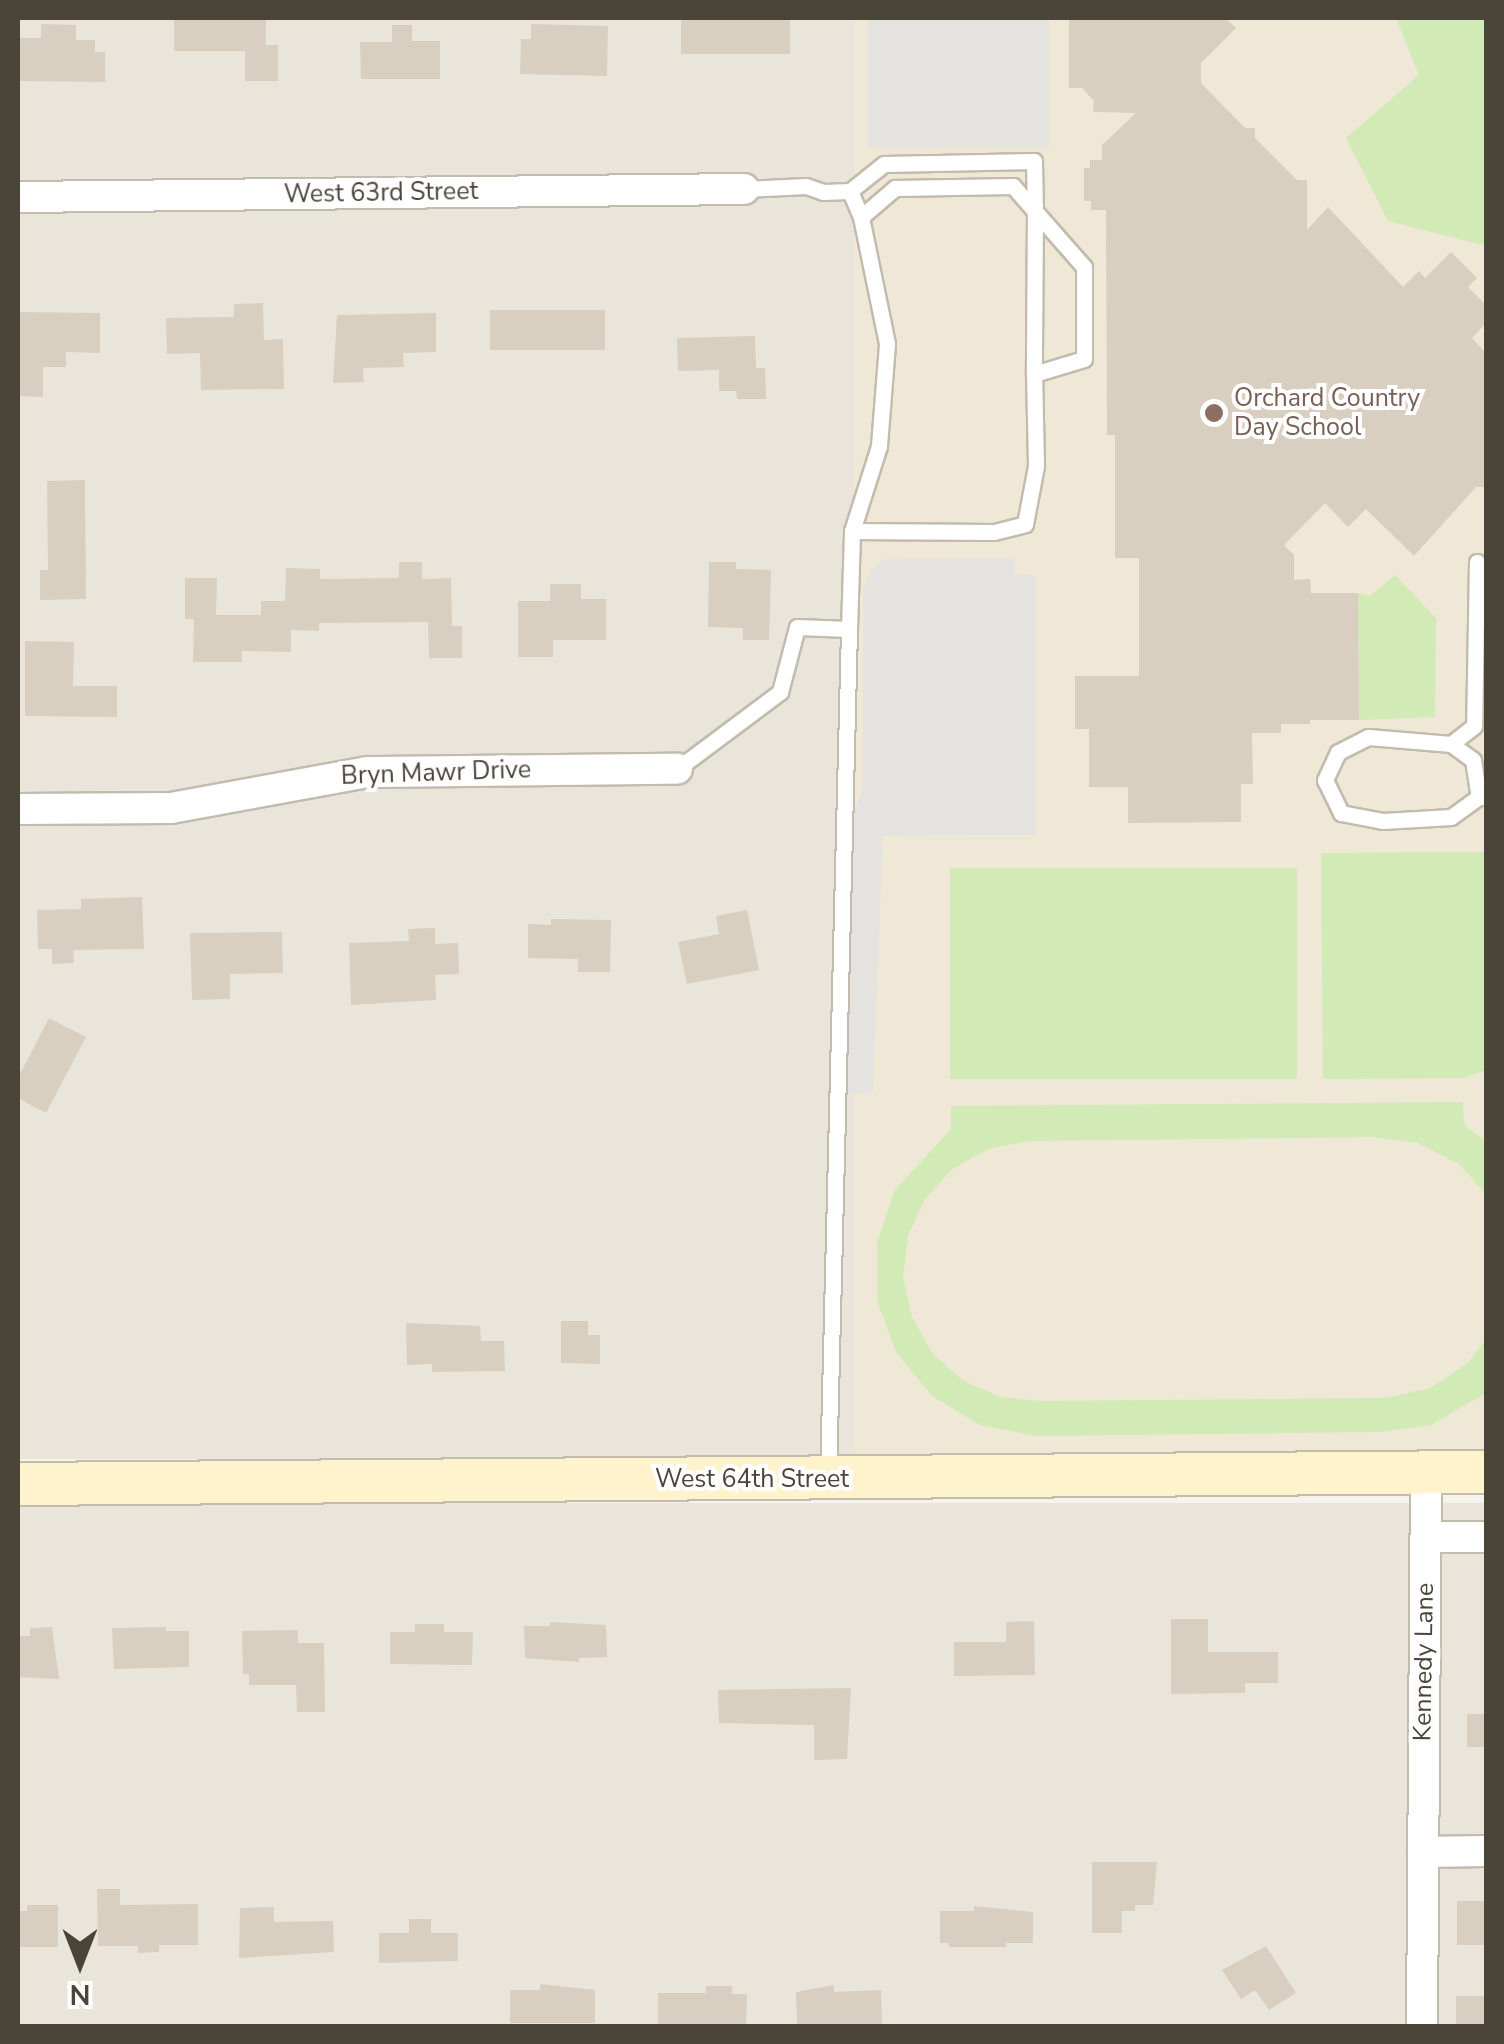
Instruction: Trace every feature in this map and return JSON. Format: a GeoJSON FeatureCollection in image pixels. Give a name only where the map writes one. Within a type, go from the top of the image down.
{"type":"FeatureCollection","features":[{"type":"Feature","properties":{"kind":"street","name":"West 63rd Street"},"geometry":{"type":"LineString","coordinates":[[18,197],[744,188]]}},
{"type":"Feature","properties":{"kind":"street","name":"Bryn Mawr Drive"},"geometry":{"type":"LineString","coordinates":[[18,809],[170,808],[368,772],[677,769]]}},
{"type":"Feature","properties":{"kind":"street","name":"Kennedy Lane"},"geometry":{"type":"LineString","coordinates":[[1422,2026],[1426,1472]]}},
{"type":"Feature","properties":{"kind":"street","name":"West 64th Street"},"geometry":{"type":"LineString","coordinates":[[18,1484],[1486,1472]]}},
{"type":"Feature","properties":{"kind":"street"},"geometry":{"type":"LineString","coordinates":[[1426,1537],[1486,1537]]}},
{"type":"Feature","properties":{"kind":"street"},"geometry":{"type":"LineString","coordinates":[[1423,1852],[1486,1851]]}},
{"type":"Feature","properties":{"kind":"lane"},"geometry":{"type":"LineString","coordinates":[[744,188],[806,186],[822,192],[850,191],[884,164],[1034,161],[1036,466],[1025,524],[994,532],[852,531]]}},
{"type":"Feature","properties":{"kind":"lane"},"geometry":{"type":"LineString","coordinates":[[861,217],[895,188],[1012,186],[1084,266],[1084,359],[1034,374]]}},
{"type":"Feature","properties":{"kind":"lane"},"geometry":{"type":"LineString","coordinates":[[828,1478],[852,531],[879,446],[886,344],[861,217],[850,191]]}},
{"type":"Feature","properties":{"kind":"lane"},"geometry":{"type":"LineString","coordinates":[[1451,744],[1474,726],[1477,562]]}},
{"type":"Feature","properties":{"kind":"lane"},"geometry":{"type":"LineString","coordinates":[[677,769],[780,692],[797,627],[849,629]]}},
{"type":"Feature","properties":{"kind":"lane"},"geometry":{"type":"LineString","coordinates":[[1368,737],[1451,744],[1473,760],[1483,797],[1451,817],[1383,821],[1340,813],[1325,780],[1338,752],[1368,737]]}},
{"type":"Feature","properties":{"kind":"shaded area"},"geometry":{"type":"Polygon","coordinates":[[[18,18],[854,18],[854,1459],[18,1459],[18,18]]]}},
{"type":"Feature","properties":{"kind":"shaded area"},"geometry":{"type":"Polygon","coordinates":[[[854,18],[1486,18],[1486,1454],[854,1454],[854,18]]]}},
{"type":"Feature","properties":{"kind":"shaded area"},"geometry":{"type":"Polygon","coordinates":[[[868,18],[1049,18],[1049,147],[868,147],[868,18]]]}},
{"type":"Feature","properties":{"kind":"shaded area"},"geometry":{"type":"Polygon","coordinates":[[[1014,557],[1014,573],[1036,576],[1036,835],[883,836],[873,1093],[847,1092],[853,818],[863,784],[863,589],[870,570],[886,559],[1014,557]]]}},
{"type":"Feature","properties":{"kind":"shaded area"},"geometry":{"type":"Polygon","coordinates":[[[18,1503],[1486,1503],[1486,2026],[18,2026],[18,1503]]]}},
{"type":"Feature","properties":{"kind":"green space"},"geometry":{"type":"Polygon","coordinates":[[[1396,18],[1486,18],[1486,246],[1388,221],[1346,138],[1419,75],[1396,18]]]}},
{"type":"Feature","properties":{"kind":"green space"},"geometry":{"type":"Polygon","coordinates":[[[1395,575],[1436,618],[1435,717],[1359,720],[1358,593],[1370,596],[1395,575]]]}},
{"type":"Feature","properties":{"kind":"green space"},"geometry":{"type":"Polygon","coordinates":[[[1486,852],[1486,1070],[1464,1078],[1323,1079],[1321,853],[1486,852]]]}},
{"type":"Feature","properties":{"kind":"green space"},"geometry":{"type":"Polygon","coordinates":[[[950,868],[1297,868],[1297,1079],[950,1079],[950,868]]]}},
{"type":"Feature","properties":{"kind":"green space"},"geometry":{"type":"Polygon","coordinates":[[[1463,1102],[1464,1124],[1486,1142],[1486,1194],[1459,1164],[1418,1143],[1373,1137],[1028,1141],[988,1149],[952,1169],[925,1199],[908,1236],[903,1277],[912,1317],[932,1353],[962,1380],[1000,1397],[1040,1401],[1385,1398],[1430,1388],[1468,1363],[1486,1339],[1486,1393],[1431,1425],[1379,1432],[1036,1436],[980,1425],[932,1396],[896,1352],[877,1300],[877,1243],[895,1190],[951,1129],[951,1106],[1463,1102]]]}},
{"type":"Feature","properties":{"kind":"building"},"geometry":{"type":"Polygon","coordinates":[[[174,18],[266,18],[266,45],[278,45],[278,81],[245,81],[245,51],[174,51],[174,18]]]}},
{"type":"Feature","properties":{"kind":"building"},"geometry":{"type":"Polygon","coordinates":[[[681,18],[790,18],[790,54],[681,54],[681,18]]]}},
{"type":"Feature","properties":{"kind":"building"},"geometry":{"type":"Polygon","coordinates":[[[1069,18],[1225,18],[1236,28],[1201,63],[1201,83],[1245,128],[1255,128],[1255,138],[1297,180],[1307,180],[1307,230],[1328,207],[1403,287],[1419,271],[1425,278],[1451,252],[1477,278],[1468,287],[1486,305],[1486,323],[1472,338],[1486,353],[1486,487],[1476,487],[1414,556],[1366,509],[1348,527],[1325,503],[1284,545],[1294,555],[1294,580],[1310,579],[1311,593],[1358,593],[1359,720],[1310,720],[1310,724],[1281,724],[1281,733],[1252,733],[1253,784],[1241,784],[1241,822],[1128,823],[1128,787],[1089,787],[1089,729],[1075,729],[1075,676],[1139,676],[1139,558],[1115,558],[1115,435],[1107,435],[1106,210],[1091,210],[1091,201],[1084,201],[1084,168],[1090,168],[1090,160],[1102,160],[1102,145],[1136,113],[1093,112],[1094,101],[1082,88],[1069,88],[1069,18]]]}},
{"type":"Feature","properties":{"kind":"building"},"geometry":{"type":"Polygon","coordinates":[[[41,24],[76,25],[76,40],[95,40],[95,52],[105,52],[105,82],[18,81],[18,38],[41,38],[41,24]]]}},
{"type":"Feature","properties":{"kind":"building"},"geometry":{"type":"Polygon","coordinates":[[[531,24],[608,26],[607,76],[520,74],[521,39],[531,39],[531,24]]]}},
{"type":"Feature","properties":{"kind":"building"},"geometry":{"type":"Polygon","coordinates":[[[392,25],[412,25],[412,41],[440,41],[440,79],[361,79],[360,42],[392,42],[392,25]]]}},
{"type":"Feature","properties":{"kind":"building"},"geometry":{"type":"Polygon","coordinates":[[[263,303],[264,340],[283,339],[284,389],[201,390],[200,353],[167,354],[166,318],[234,317],[234,304],[263,303]]]}},
{"type":"Feature","properties":{"kind":"building"},"geometry":{"type":"Polygon","coordinates":[[[490,310],[605,310],[605,350],[490,350],[490,310]]]}},
{"type":"Feature","properties":{"kind":"building"},"geometry":{"type":"Polygon","coordinates":[[[18,312],[100,313],[100,353],[66,352],[66,367],[43,367],[43,397],[18,396],[18,312]]]}},
{"type":"Feature","properties":{"kind":"building"},"geometry":{"type":"Polygon","coordinates":[[[436,313],[436,352],[403,353],[404,367],[363,368],[364,382],[333,383],[337,315],[436,313]]]}},
{"type":"Feature","properties":{"kind":"building"},"geometry":{"type":"Polygon","coordinates":[[[755,336],[756,368],[765,368],[766,399],[737,399],[736,391],[719,391],[719,370],[678,371],[677,338],[755,336]]]}},
{"type":"Feature","properties":{"kind":"building"},"geometry":{"type":"Polygon","coordinates":[[[85,480],[86,599],[40,600],[40,570],[48,570],[47,481],[85,480]]]}},
{"type":"Feature","properties":{"kind":"building"},"geometry":{"type":"Polygon","coordinates":[[[399,562],[422,562],[422,579],[451,578],[452,626],[462,626],[462,658],[429,658],[428,622],[319,623],[319,631],[291,630],[291,652],[242,651],[242,662],[193,662],[194,619],[185,619],[185,578],[217,578],[216,615],[261,615],[261,601],[285,601],[286,568],[320,569],[320,579],[399,578],[399,562]]]}},
{"type":"Feature","properties":{"kind":"building"},"geometry":{"type":"Polygon","coordinates":[[[709,562],[736,562],[736,569],[771,570],[769,640],[743,640],[743,628],[708,627],[709,562]]]}},
{"type":"Feature","properties":{"kind":"building"},"geometry":{"type":"Polygon","coordinates":[[[550,584],[581,584],[581,599],[606,599],[606,640],[553,640],[553,657],[518,657],[518,601],[550,601],[550,584]]]}},
{"type":"Feature","properties":{"kind":"building"},"geometry":{"type":"Polygon","coordinates":[[[25,641],[74,642],[73,686],[117,686],[117,717],[25,716],[25,641]]]}},
{"type":"Feature","properties":{"kind":"building"},"geometry":{"type":"Polygon","coordinates":[[[142,897],[144,949],[73,950],[74,963],[52,964],[52,949],[38,949],[37,910],[81,909],[81,899],[142,897]]]}},
{"type":"Feature","properties":{"kind":"building"},"geometry":{"type":"Polygon","coordinates":[[[747,910],[759,970],[687,984],[678,942],[719,934],[716,916],[747,910]]]}},
{"type":"Feature","properties":{"kind":"building"},"geometry":{"type":"Polygon","coordinates":[[[551,919],[611,920],[610,972],[578,972],[578,959],[528,958],[528,924],[551,925],[551,919]]]}},
{"type":"Feature","properties":{"kind":"building"},"geometry":{"type":"Polygon","coordinates":[[[435,928],[435,944],[458,943],[459,974],[435,975],[436,1000],[351,1005],[349,943],[409,941],[408,929],[435,928]]]}},
{"type":"Feature","properties":{"kind":"building"},"geometry":{"type":"Polygon","coordinates":[[[282,932],[283,973],[230,974],[230,999],[192,1000],[190,933],[282,932]]]}},
{"type":"Feature","properties":{"kind":"building"},"geometry":{"type":"Polygon","coordinates":[[[49,1018],[86,1037],[46,1113],[18,1098],[18,1078],[49,1018]]]}},
{"type":"Feature","properties":{"kind":"building"},"geometry":{"type":"Polygon","coordinates":[[[561,1321],[588,1321],[588,1335],[600,1335],[600,1364],[561,1363],[561,1321]]]}},
{"type":"Feature","properties":{"kind":"building"},"geometry":{"type":"Polygon","coordinates":[[[406,1323],[480,1326],[481,1341],[504,1341],[505,1371],[432,1372],[432,1364],[407,1365],[406,1323]]]}},
{"type":"Feature","properties":{"kind":"building"},"geometry":{"type":"Polygon","coordinates":[[[1171,1619],[1208,1619],[1208,1652],[1278,1652],[1278,1683],[1245,1683],[1245,1693],[1171,1694],[1171,1619]]]}},
{"type":"Feature","properties":{"kind":"building"},"geometry":{"type":"Polygon","coordinates":[[[1034,1621],[1035,1675],[954,1676],[954,1642],[1006,1642],[1006,1622],[1034,1621]]]}},
{"type":"Feature","properties":{"kind":"building"},"geometry":{"type":"Polygon","coordinates":[[[550,1622],[606,1625],[607,1657],[579,1658],[579,1662],[525,1658],[524,1626],[550,1626],[550,1622]]]}},
{"type":"Feature","properties":{"kind":"building"},"geometry":{"type":"Polygon","coordinates":[[[415,1624],[444,1624],[444,1632],[473,1632],[472,1665],[390,1664],[390,1632],[415,1632],[415,1624]]]}},
{"type":"Feature","properties":{"kind":"building"},"geometry":{"type":"Polygon","coordinates":[[[52,1627],[59,1679],[18,1677],[18,1636],[30,1636],[30,1628],[52,1627]]]}},
{"type":"Feature","properties":{"kind":"building"},"geometry":{"type":"Polygon","coordinates":[[[166,1627],[166,1631],[189,1631],[189,1667],[114,1669],[112,1628],[166,1627]]]}},
{"type":"Feature","properties":{"kind":"building"},"geometry":{"type":"Polygon","coordinates":[[[298,1630],[298,1643],[324,1643],[325,1712],[297,1712],[296,1685],[249,1685],[249,1674],[243,1674],[242,1631],[298,1630]]]}},
{"type":"Feature","properties":{"kind":"building"},"geometry":{"type":"Polygon","coordinates":[[[851,1688],[847,1759],[814,1760],[814,1725],[719,1723],[718,1690],[851,1688]]]}},
{"type":"Feature","properties":{"kind":"building"},"geometry":{"type":"Polygon","coordinates":[[[1467,1714],[1486,1714],[1486,1747],[1467,1747],[1467,1714]]]}},
{"type":"Feature","properties":{"kind":"building"},"geometry":{"type":"Polygon","coordinates":[[[1092,1862],[1157,1862],[1153,1905],[1135,1905],[1135,1911],[1122,1911],[1122,1933],[1092,1933],[1092,1862]]]}},
{"type":"Feature","properties":{"kind":"building"},"geometry":{"type":"Polygon","coordinates":[[[97,1889],[120,1889],[120,1905],[198,1904],[198,1945],[159,1945],[159,1952],[138,1953],[138,1946],[98,1946],[97,1889]]]}},
{"type":"Feature","properties":{"kind":"building"},"geometry":{"type":"Polygon","coordinates":[[[1457,1901],[1486,1901],[1486,1945],[1457,1945],[1457,1901]]]}},
{"type":"Feature","properties":{"kind":"building"},"geometry":{"type":"Polygon","coordinates":[[[27,1905],[58,1905],[58,1947],[18,1947],[18,1911],[27,1911],[27,1905]]]}},
{"type":"Feature","properties":{"kind":"building"},"geometry":{"type":"Polygon","coordinates":[[[974,1906],[1033,1912],[1033,1943],[949,1947],[949,1943],[940,1943],[940,1911],[974,1911],[974,1906]]]}},
{"type":"Feature","properties":{"kind":"building"},"geometry":{"type":"Polygon","coordinates":[[[274,1907],[274,1922],[333,1921],[334,1952],[239,1958],[240,1908],[274,1907]]]}},
{"type":"Feature","properties":{"kind":"building"},"geometry":{"type":"Polygon","coordinates":[[[409,1919],[431,1919],[431,1933],[458,1933],[458,1961],[379,1963],[379,1933],[409,1933],[409,1919]]]}},
{"type":"Feature","properties":{"kind":"building"},"geometry":{"type":"Polygon","coordinates":[[[1266,1946],[1296,1993],[1269,2010],[1255,1990],[1241,1999],[1222,1970],[1266,1946]]]}},
{"type":"Feature","properties":{"kind":"building"},"geometry":{"type":"Polygon","coordinates":[[[540,1984],[595,1990],[595,2023],[510,2023],[510,1990],[540,1990],[540,1984]]]}},
{"type":"Feature","properties":{"kind":"building"},"geometry":{"type":"Polygon","coordinates":[[[834,1985],[834,1992],[881,1990],[882,2025],[797,2026],[796,1992],[834,1985]]]}},
{"type":"Feature","properties":{"kind":"building"},"geometry":{"type":"Polygon","coordinates":[[[706,1986],[732,1986],[732,1994],[747,1994],[746,2026],[658,2026],[658,1993],[706,1993],[706,1986]]]}},
{"type":"Feature","properties":{"kind":"building"},"geometry":{"type":"Polygon","coordinates":[[[1456,1996],[1486,1996],[1486,2026],[1456,2026],[1456,1996]]]}},
{"type":"Feature","properties":{"kind":"place","name":"Orchard Country Day School"},"geometry":{"type":"Point","coordinates":[1214,413]}}]}
